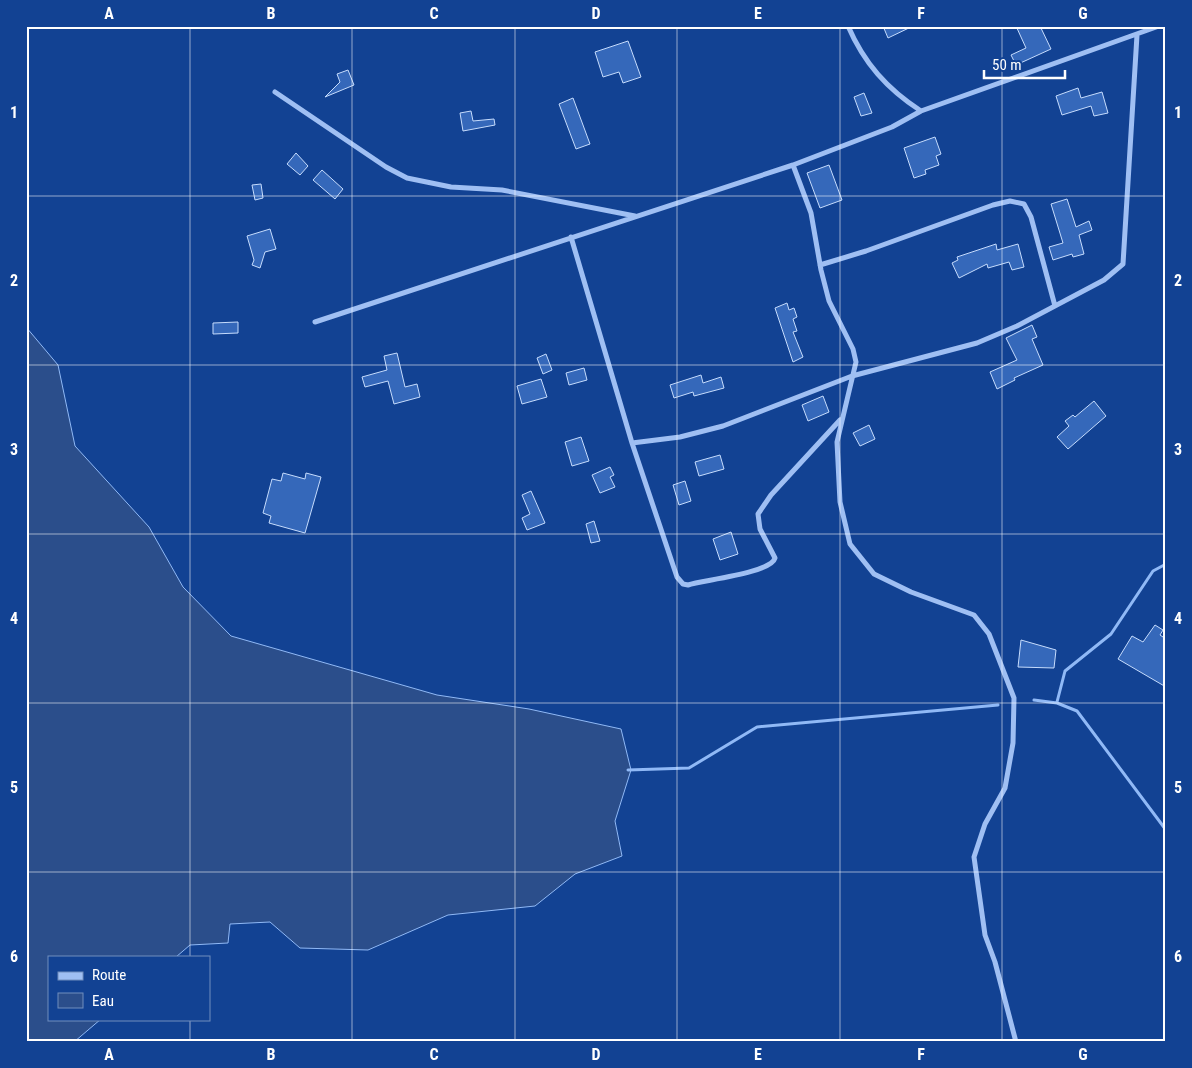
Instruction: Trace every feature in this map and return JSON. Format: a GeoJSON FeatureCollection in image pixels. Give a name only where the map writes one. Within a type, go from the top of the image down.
{"type":"FeatureCollection","features":[{"type":"Feature","properties":{"kind":"street"},"geometry":{"type":"LineString","coordinates":[[848,26],[868,64],[881,80],[901,98],[921,111]]}},
{"type":"Feature","properties":{"kind":"street"},"geometry":{"type":"LineString","coordinates":[[315,322],[793,165],[892,127],[921,111],[1160,26]]}},
{"type":"Feature","properties":{"kind":"street"},"geometry":{"type":"LineString","coordinates":[[632,444],[672,439],[723,426],[852,376],[978,343],[1017,326],[1104,280],[1123,264],[1137,35]]}},
{"type":"Feature","properties":{"kind":"street"},"geometry":{"type":"LineString","coordinates":[[275,92],[386,167],[407,178],[451,187],[502,190],[638,216]]}},
{"type":"Feature","properties":{"kind":"street"},"geometry":{"type":"LineString","coordinates":[[793,165],[811,213],[820,265],[829,301],[853,349],[856,362],[837,442],[840,502],[850,544],[874,574],[911,592],[974,615],[989,634],[1014,698],[1013,744],[1005,788],[981,833],[974,857],[985,935],[995,962],[1016,1042]]}},
{"type":"Feature","properties":{"kind":"street"},"geometry":{"type":"LineString","coordinates":[[820,265],[898,241],[993,205],[1019,201],[1024,204],[1031,217],[1055,306]]}},
{"type":"Feature","properties":{"kind":"street"},"geometry":{"type":"LineString","coordinates":[[571,237],[632,444],[677,577],[683,584],[688,585],[747,572],[774,562],[775,558],[760,528],[758,514],[771,495],[842,419]]}},
{"type":"Feature","properties":{"kind":"water"},"geometry":{"type":"Polygon","coordinates":[[[26,327],[58,365],[75,446],[149,527],[183,587],[231,636],[437,695],[529,709],[621,729],[631,770],[615,821],[622,856],[575,874],[535,906],[448,915],[368,950],[300,948],[270,922],[230,924],[228,943],[190,945],[177,956],[48,956],[48,1020],[100,1020],[74,1042],[26,1042],[26,327]]]}},
{"type":"Feature","properties":{"kind":"building"},"geometry":{"type":"Polygon","coordinates":[[[883,26],[913,26],[888,38],[883,26]]]}},
{"type":"Feature","properties":{"kind":"building"},"geometry":{"type":"Polygon","coordinates":[[[1016,26],[1040,26],[1051,49],[1016,65],[1011,55],[1026,48],[1016,26]]]}},
{"type":"Feature","properties":{"kind":"building"},"geometry":{"type":"Polygon","coordinates":[[[628,41],[641,77],[623,83],[619,72],[603,77],[595,52],[628,41]]]}},
{"type":"Feature","properties":{"kind":"building"},"geometry":{"type":"Polygon","coordinates":[[[348,70],[354,85],[325,97],[340,82],[337,74],[348,70]]]}},
{"type":"Feature","properties":{"kind":"building"},"geometry":{"type":"Polygon","coordinates":[[[1078,88],[1081,98],[1102,92],[1108,113],[1094,116],[1091,106],[1062,115],[1056,96],[1078,88]]]}},
{"type":"Feature","properties":{"kind":"building"},"geometry":{"type":"Polygon","coordinates":[[[864,93],[872,113],[861,116],[854,97],[864,93]]]}},
{"type":"Feature","properties":{"kind":"building"},"geometry":{"type":"Polygon","coordinates":[[[573,98],[590,144],[576,149],[559,104],[573,98]]]}},
{"type":"Feature","properties":{"kind":"building"},"geometry":{"type":"Polygon","coordinates":[[[471,111],[473,121],[494,119],[495,125],[463,131],[460,113],[471,111]]]}},
{"type":"Feature","properties":{"kind":"building"},"geometry":{"type":"Polygon","coordinates":[[[935,137],[941,154],[936,156],[939,165],[925,170],[926,174],[914,178],[904,148],[935,137]]]}},
{"type":"Feature","properties":{"kind":"building"},"geometry":{"type":"Polygon","coordinates":[[[296,153],[308,166],[300,175],[287,164],[296,153]]]}},
{"type":"Feature","properties":{"kind":"building"},"geometry":{"type":"Polygon","coordinates":[[[829,165],[842,200],[820,208],[807,173],[829,165]]]}},
{"type":"Feature","properties":{"kind":"building"},"geometry":{"type":"Polygon","coordinates":[[[322,170],[343,189],[335,199],[313,180],[322,170]]]}},
{"type":"Feature","properties":{"kind":"building"},"geometry":{"type":"Polygon","coordinates":[[[261,184],[263,198],[255,200],[252,185],[261,184]]]}},
{"type":"Feature","properties":{"kind":"building"},"geometry":{"type":"Polygon","coordinates":[[[1067,199],[1076,227],[1089,221],[1092,230],[1079,235],[1084,254],[1073,257],[1072,254],[1053,260],[1049,247],[1063,243],[1051,204],[1067,199]]]}},
{"type":"Feature","properties":{"kind":"building"},"geometry":{"type":"Polygon","coordinates":[[[270,229],[276,249],[265,252],[260,268],[252,265],[254,260],[247,236],[270,229]]]}},
{"type":"Feature","properties":{"kind":"building"},"geometry":{"type":"Polygon","coordinates":[[[996,244],[997,250],[1018,244],[1024,267],[1012,270],[1009,262],[988,268],[987,264],[959,278],[952,263],[958,260],[957,257],[996,244]]]}},
{"type":"Feature","properties":{"kind":"building"},"geometry":{"type":"Polygon","coordinates":[[[787,303],[789,310],[794,308],[797,317],[793,319],[797,331],[793,332],[803,357],[793,362],[775,308],[787,303]]]}},
{"type":"Feature","properties":{"kind":"building"},"geometry":{"type":"Polygon","coordinates":[[[238,322],[238,333],[213,334],[213,323],[238,322]]]}},
{"type":"Feature","properties":{"kind":"building"},"geometry":{"type":"Polygon","coordinates":[[[1032,325],[1037,337],[1032,339],[1043,365],[1014,378],[1015,380],[997,389],[990,372],[1017,360],[1006,338],[1032,325]]]}},
{"type":"Feature","properties":{"kind":"building"},"geometry":{"type":"Polygon","coordinates":[[[397,353],[405,387],[417,384],[420,397],[394,404],[388,381],[365,387],[362,377],[387,370],[384,356],[397,353]]]}},
{"type":"Feature","properties":{"kind":"building"},"geometry":{"type":"Polygon","coordinates":[[[546,354],[552,370],[543,374],[537,358],[546,354]]]}},
{"type":"Feature","properties":{"kind":"building"},"geometry":{"type":"Polygon","coordinates":[[[584,368],[587,380],[569,385],[566,373],[584,368]]]}},
{"type":"Feature","properties":{"kind":"building"},"geometry":{"type":"Polygon","coordinates":[[[701,375],[703,383],[721,377],[724,388],[694,396],[693,392],[674,398],[670,385],[701,375]]]}},
{"type":"Feature","properties":{"kind":"building"},"geometry":{"type":"Polygon","coordinates":[[[541,379],[547,397],[522,404],[517,386],[541,379]]]}},
{"type":"Feature","properties":{"kind":"building"},"geometry":{"type":"Polygon","coordinates":[[[823,396],[829,412],[808,421],[802,405],[823,396]]]}},
{"type":"Feature","properties":{"kind":"building"},"geometry":{"type":"Polygon","coordinates":[[[1094,401],[1106,416],[1068,449],[1057,437],[1069,426],[1065,421],[1073,415],[1075,417],[1094,401]]]}},
{"type":"Feature","properties":{"kind":"building"},"geometry":{"type":"Polygon","coordinates":[[[869,425],[875,439],[860,446],[853,433],[869,425]]]}},
{"type":"Feature","properties":{"kind":"building"},"geometry":{"type":"Polygon","coordinates":[[[581,437],[589,461],[572,466],[565,442],[581,437]]]}},
{"type":"Feature","properties":{"kind":"building"},"geometry":{"type":"Polygon","coordinates":[[[720,455],[724,469],[699,476],[695,462],[720,455]]]}},
{"type":"Feature","properties":{"kind":"building"},"geometry":{"type":"Polygon","coordinates":[[[610,467],[614,475],[610,477],[615,487],[600,493],[592,475],[610,467]]]}},
{"type":"Feature","properties":{"kind":"building"},"geometry":{"type":"Polygon","coordinates":[[[283,473],[305,479],[306,473],[321,477],[305,533],[269,523],[271,516],[263,513],[272,479],[281,481],[283,473]]]}},
{"type":"Feature","properties":{"kind":"building"},"geometry":{"type":"Polygon","coordinates":[[[685,481],[691,501],[679,505],[673,485],[685,481]]]}},
{"type":"Feature","properties":{"kind":"building"},"geometry":{"type":"Polygon","coordinates":[[[531,491],[545,523],[527,530],[522,518],[530,514],[522,495],[531,491]]]}},
{"type":"Feature","properties":{"kind":"building"},"geometry":{"type":"Polygon","coordinates":[[[594,521],[600,541],[591,543],[586,524],[594,521]]]}},
{"type":"Feature","properties":{"kind":"building"},"geometry":{"type":"Polygon","coordinates":[[[731,532],[738,554],[720,560],[713,539],[731,532]]]}},
{"type":"Feature","properties":{"kind":"building"},"geometry":{"type":"Polygon","coordinates":[[[1155,625],[1163,630],[1160,635],[1166,639],[1166,687],[1118,659],[1132,636],[1143,642],[1155,625]]]}},
{"type":"Feature","properties":{"kind":"building"},"geometry":{"type":"Polygon","coordinates":[[[1021,640],[1056,650],[1054,668],[1018,667],[1021,640]]]}},
{"type":"Feature","properties":{"kind":"waterway"},"geometry":{"type":"LineString","coordinates":[[1057,702],[1065,671],[1111,634],[1153,571],[1166,564]]}},
{"type":"Feature","properties":{"kind":"waterway"},"geometry":{"type":"LineString","coordinates":[[1034,700],[1057,703],[1077,711],[1166,830]]}},
{"type":"Feature","properties":{"kind":"waterway"},"geometry":{"type":"LineString","coordinates":[[628,770],[689,768],[757,727],[998,705]]}}]}
